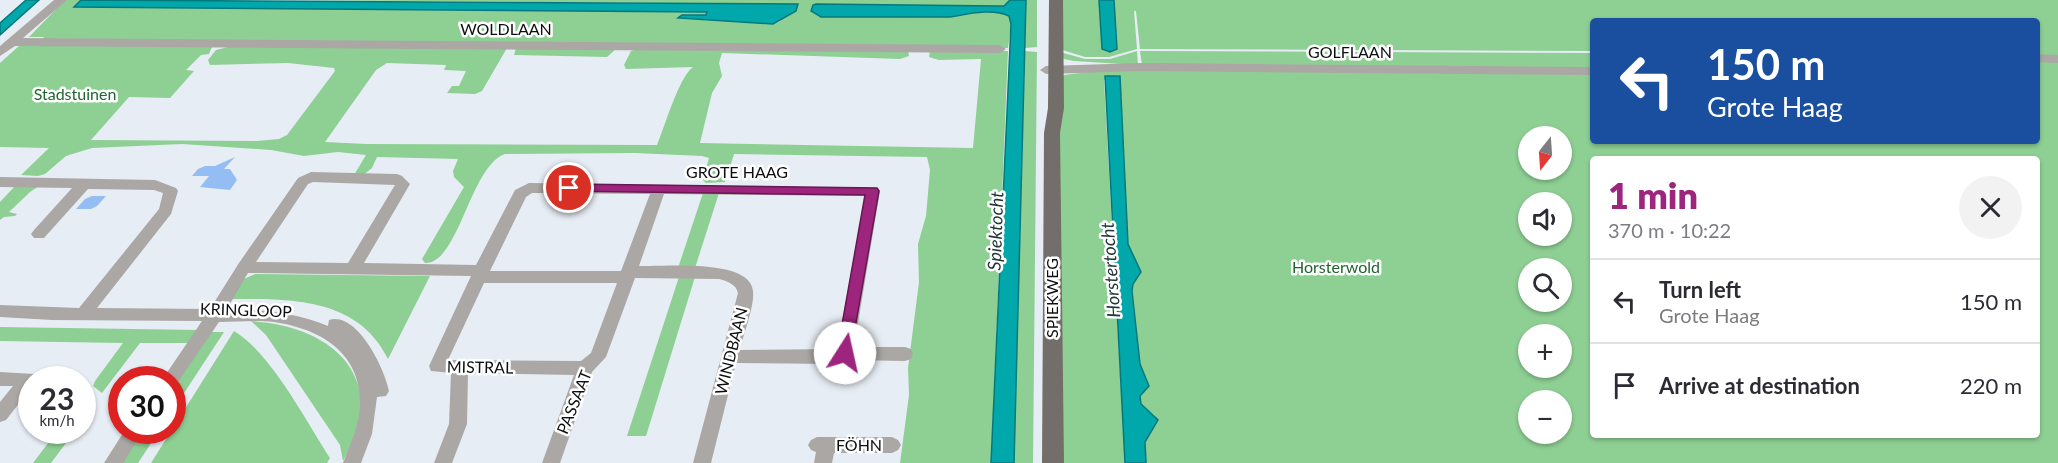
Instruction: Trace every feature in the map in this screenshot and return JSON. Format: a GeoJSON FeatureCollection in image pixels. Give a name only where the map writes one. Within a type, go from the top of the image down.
{"type":"FeatureCollection","features":[{"type":"Feature","properties":{"kind":"main road","name":"SPIEKWEG"},"geometry":{"type":"LineString","coordinates":[[1046,0],[1052,66]]}},
{"type":"Feature","properties":{"kind":"main road","name":"SPIEKWEG"},"geometry":{"type":"LineString","coordinates":[[1053,463],[1052,133],[1046,107],[1052,66],[1056,0]]}},
{"type":"Feature","properties":{"kind":"street"},"geometry":{"type":"LineString","coordinates":[[0,61],[16,42],[61,0]]}},
{"type":"Feature","properties":{"kind":"street"},"geometry":{"type":"LineString","coordinates":[[0,52],[16,42]]}},
{"type":"Feature","properties":{"kind":"street","name":"WOLDLAAN"},"geometry":{"type":"LineString","coordinates":[[16,42],[1000,49]]}},
{"type":"Feature","properties":{"kind":"street"},"geometry":{"type":"LineString","coordinates":[[2040,58],[2058,59]]}},
{"type":"Feature","properties":{"kind":"street","name":"GOLFLAAN"},"geometry":{"type":"LineString","coordinates":[[1052,66],[1590,71]]}},
{"type":"Feature","properties":{"kind":"street"},"geometry":{"type":"LineString","coordinates":[[180,366],[303,181],[311,177],[397,178],[403,184],[353,268]]}},
{"type":"Feature","properties":{"kind":"street"},"geometry":{"type":"LineString","coordinates":[[0,182],[154,185],[171,191],[166,210],[86,311]]}},
{"type":"Feature","properties":{"kind":"street"},"geometry":{"type":"LineString","coordinates":[[39,234],[84,184]]}},
{"type":"Feature","properties":{"kind":"street","name":"GROTE HAAG"},"geometry":{"type":"LineString","coordinates":[[482,271],[524,190],[530,188],[873,191],[845,353]]}},
{"type":"Feature","properties":{"kind":"street","name":"PASSAAT"},"geometry":{"type":"LineString","coordinates":[[551,463],[585,368],[598,357],[659,189]]}},
{"type":"Feature","properties":{"kind":"street","name":"WINDBAAN"},"geometry":{"type":"LineString","coordinates":[[244,267],[719,273],[739,280],[744,285],[746,293],[702,463]]}},
{"type":"Feature","properties":{"kind":"street","name":"MISTRAL"},"geometry":{"type":"LineString","coordinates":[[482,271],[437,366],[585,368]]}},
{"type":"Feature","properties":{"kind":"street","name":"KRINGLOOP"},"geometry":{"type":"LineString","coordinates":[[0,311],[217,312],[276,309],[306,313],[332,322],[354,337],[370,356],[379,378],[378,421],[363,463]]}},
{"type":"Feature","properties":{"kind":"street","name":"KRINGLOOP"},"geometry":{"type":"LineString","coordinates":[[217,312],[297,320],[323,329],[344,342],[360,362],[369,381],[368,422],[352,463]]}},
{"type":"Feature","properties":{"kind":"street"},"geometry":{"type":"LineString","coordinates":[[730,356],[835,357],[845,353],[905,354]]}},
{"type":"Feature","properties":{"kind":"street"},"geometry":{"type":"LineString","coordinates":[[443,463],[458,424],[460,366]]}},
{"type":"Feature","properties":{"kind":"street"},"geometry":{"type":"LineString","coordinates":[[0,379],[18,380]]}},
{"type":"Feature","properties":{"kind":"street"},"geometry":{"type":"LineString","coordinates":[[0,415],[18,394]]}},
{"type":"Feature","properties":{"kind":"street"},"geometry":{"type":"LineString","coordinates":[[113,463],[126,444]]}},
{"type":"Feature","properties":{"kind":"street","name":"FÖHN"},"geometry":{"type":"LineString","coordinates":[[823,463],[821,445],[892,445]]}},
{"type":"Feature","properties":{"kind":"green space"},"geometry":{"type":"Polygon","coordinates":[[[65,0],[81,0],[75,7],[708,12],[706,15],[682,15],[678,18],[773,24],[779,22],[797,4],[284,0],[1010,0],[1004,6],[816,4],[811,11],[821,17],[950,17],[995,12],[1009,16],[1011,24],[1008,48],[41,41],[44,37],[29,37],[65,0]]]}},
{"type":"Feature","properties":{"kind":"green space"},"geometry":{"type":"Polygon","coordinates":[[[1026,0],[1037,0],[1037,47],[1025,48],[1026,0]]]}},
{"type":"Feature","properties":{"kind":"green space"},"geometry":{"type":"Polygon","coordinates":[[[1059,0],[1099,0],[1102,48],[1117,48],[1114,0],[2058,0],[2058,57],[2040,56],[2040,18],[1590,18],[1590,51],[1140,49],[1136,11],[1134,11],[1137,49],[1109,57],[1085,57],[1059,49],[1059,0]]]}},
{"type":"Feature","properties":{"kind":"green space","name":"Stadstuinen"},"geometry":{"type":"Polygon","coordinates":[[[20,45],[212,47],[209,54],[201,55],[186,70],[194,71],[170,98],[129,97],[91,140],[257,141],[279,139],[287,135],[335,71],[334,68],[288,63],[210,65],[208,60],[216,50],[232,46],[507,48],[482,91],[475,94],[447,93],[452,86],[459,86],[466,71],[444,70],[446,65],[387,63],[376,70],[325,142],[366,144],[657,145],[678,91],[693,67],[626,69],[624,65],[631,51],[640,48],[908,50],[909,56],[900,59],[722,53],[719,63],[722,76],[712,93],[700,143],[973,148],[981,59],[939,60],[929,57],[930,50],[1008,51],[991,463],[900,463],[909,395],[908,368],[919,282],[918,244],[926,216],[930,170],[927,157],[734,154],[725,182],[706,183],[703,180],[709,158],[702,156],[635,153],[505,154],[493,162],[483,176],[447,248],[437,259],[425,263],[422,259],[464,187],[454,177],[453,171],[458,159],[377,157],[372,168],[362,176],[354,175],[366,155],[338,152],[304,156],[271,150],[182,144],[92,148],[66,156],[45,174],[21,175],[49,148],[0,147],[0,63],[20,45]]]}},
{"type":"Feature","properties":{"kind":"green space"},"geometry":{"type":"Polygon","coordinates":[[[516,48],[617,48],[607,57],[514,55],[516,48]]]}},
{"type":"Feature","properties":{"kind":"green space"},"geometry":{"type":"Polygon","coordinates":[[[1025,51],[1037,52],[1033,463],[1014,463],[1025,51]]]}},
{"type":"Feature","properties":{"kind":"green space"},"geometry":{"type":"Polygon","coordinates":[[[1137,51],[1138,65],[1074,61],[1064,59],[1060,52],[1085,59],[1110,59],[1137,51]]]}},
{"type":"Feature","properties":{"kind":"green space"},"geometry":{"type":"Polygon","coordinates":[[[1140,51],[1590,53],[1590,68],[1142,65],[1140,51]]]}},
{"type":"Feature","properties":{"kind":"green space","name":"Horsterwold"},"geometry":{"type":"Polygon","coordinates":[[[2040,61],[2058,61],[2058,463],[1146,463],[1145,442],[1156,424],[1155,416],[1141,404],[1140,396],[1149,386],[1140,364],[1132,291],[1133,284],[1141,272],[1128,244],[1120,76],[1118,75],[1104,80],[1125,463],[1059,463],[1060,79],[1064,75],[1104,70],[1590,73],[1590,144],[2040,144],[2040,61]]]}},
{"type":"Feature","properties":{"kind":"green space"},"geometry":{"type":"Polygon","coordinates":[[[15,186],[39,186],[9,212],[17,214],[15,216],[4,217],[0,220],[0,202],[15,186]]]}},
{"type":"Feature","properties":{"kind":"green space"},"geometry":{"type":"Polygon","coordinates":[[[703,193],[719,193],[695,268],[678,268],[703,193]]]}},
{"type":"Feature","properties":{"kind":"green space"},"geometry":{"type":"Polygon","coordinates":[[[255,274],[430,276],[388,359],[375,339],[359,324],[341,313],[300,302],[232,299],[244,279],[255,274]]]}},
{"type":"Feature","properties":{"kind":"green space"},"geometry":{"type":"Polygon","coordinates":[[[679,277],[695,277],[646,436],[627,436],[679,277]]]}},
{"type":"Feature","properties":{"kind":"green space"},"geometry":{"type":"Polygon","coordinates":[[[251,321],[288,327],[305,333],[336,351],[348,364],[357,380],[361,407],[356,431],[343,461],[340,445],[266,335],[251,321]]]}},
{"type":"Feature","properties":{"kind":"green space"},"geometry":{"type":"Polygon","coordinates":[[[0,327],[200,330],[190,343],[140,343],[123,366],[108,366],[108,385],[102,393],[96,388],[96,380],[123,343],[0,341],[0,327]]]}},
{"type":"Feature","properties":{"kind":"green space"},"geometry":{"type":"Polygon","coordinates":[[[234,331],[248,341],[274,371],[330,458],[327,463],[151,463],[163,444],[186,444],[186,407],[234,331]]]}},
{"type":"Feature","properties":{"kind":"green space"},"geometry":{"type":"Polygon","coordinates":[[[210,332],[224,332],[186,390],[186,368],[210,332]]]}},
{"type":"Feature","properties":{"kind":"green space"},"geometry":{"type":"Polygon","coordinates":[[[47,444],[65,444],[51,463],[33,463],[47,444]]]}},
{"type":"Feature","properties":{"kind":"green space"},"geometry":{"type":"Polygon","coordinates":[[[134,444],[150,444],[138,463],[121,463],[134,444]]]}},
{"type":"Feature","properties":{"kind":"water"},"geometry":{"type":"Polygon","coordinates":[[[26,0],[39,0],[0,35],[0,23],[26,0]]]}},
{"type":"Feature","properties":{"kind":"water"},"geometry":{"type":"Polygon","coordinates":[[[81,0],[798,4],[796,11],[773,24],[678,18],[682,15],[706,15],[707,12],[74,7],[81,0]]]}},
{"type":"Feature","properties":{"kind":"water"},"geometry":{"type":"Polygon","coordinates":[[[1010,0],[1026,0],[1014,463],[991,463],[1011,24],[1009,16],[988,12],[950,17],[821,17],[811,11],[813,5],[816,4],[1004,6],[1010,0]]]}},
{"type":"Feature","properties":{"kind":"water"},"geometry":{"type":"Polygon","coordinates":[[[1099,0],[1114,0],[1117,49],[1110,52],[1102,49],[1099,0]]]}},
{"type":"Feature","properties":{"kind":"water"},"geometry":{"type":"Polygon","coordinates":[[[1105,76],[1120,76],[1128,244],[1141,272],[1133,284],[1132,291],[1140,364],[1149,386],[1140,396],[1141,404],[1158,420],[1145,442],[1146,463],[1125,463],[1105,76]]]}},
{"type":"Feature","properties":{"kind":"building"},"geometry":{"type":"Polygon","coordinates":[[[235,157],[224,169],[230,169],[237,180],[230,190],[200,187],[209,176],[192,176],[198,169],[215,166],[235,157]]]}},
{"type":"Feature","properties":{"kind":"building"},"geometry":{"type":"Polygon","coordinates":[[[92,196],[106,196],[91,209],[76,209],[85,199],[92,196]]]}},
{"type":"Feature","properties":{"kind":"route"},"geometry":{"type":"LineString","coordinates":[[569,188],[873,191],[845,353]]}},
{"type":"Feature","properties":{"kind":"water label","name":"Spiektocht"},"geometry":{"type":"Point","coordinates":[996,231]}},
{"type":"Feature","properties":{"kind":"water label","name":"Horstertocht"},"geometry":{"type":"Point","coordinates":[1111,270]}}]}
